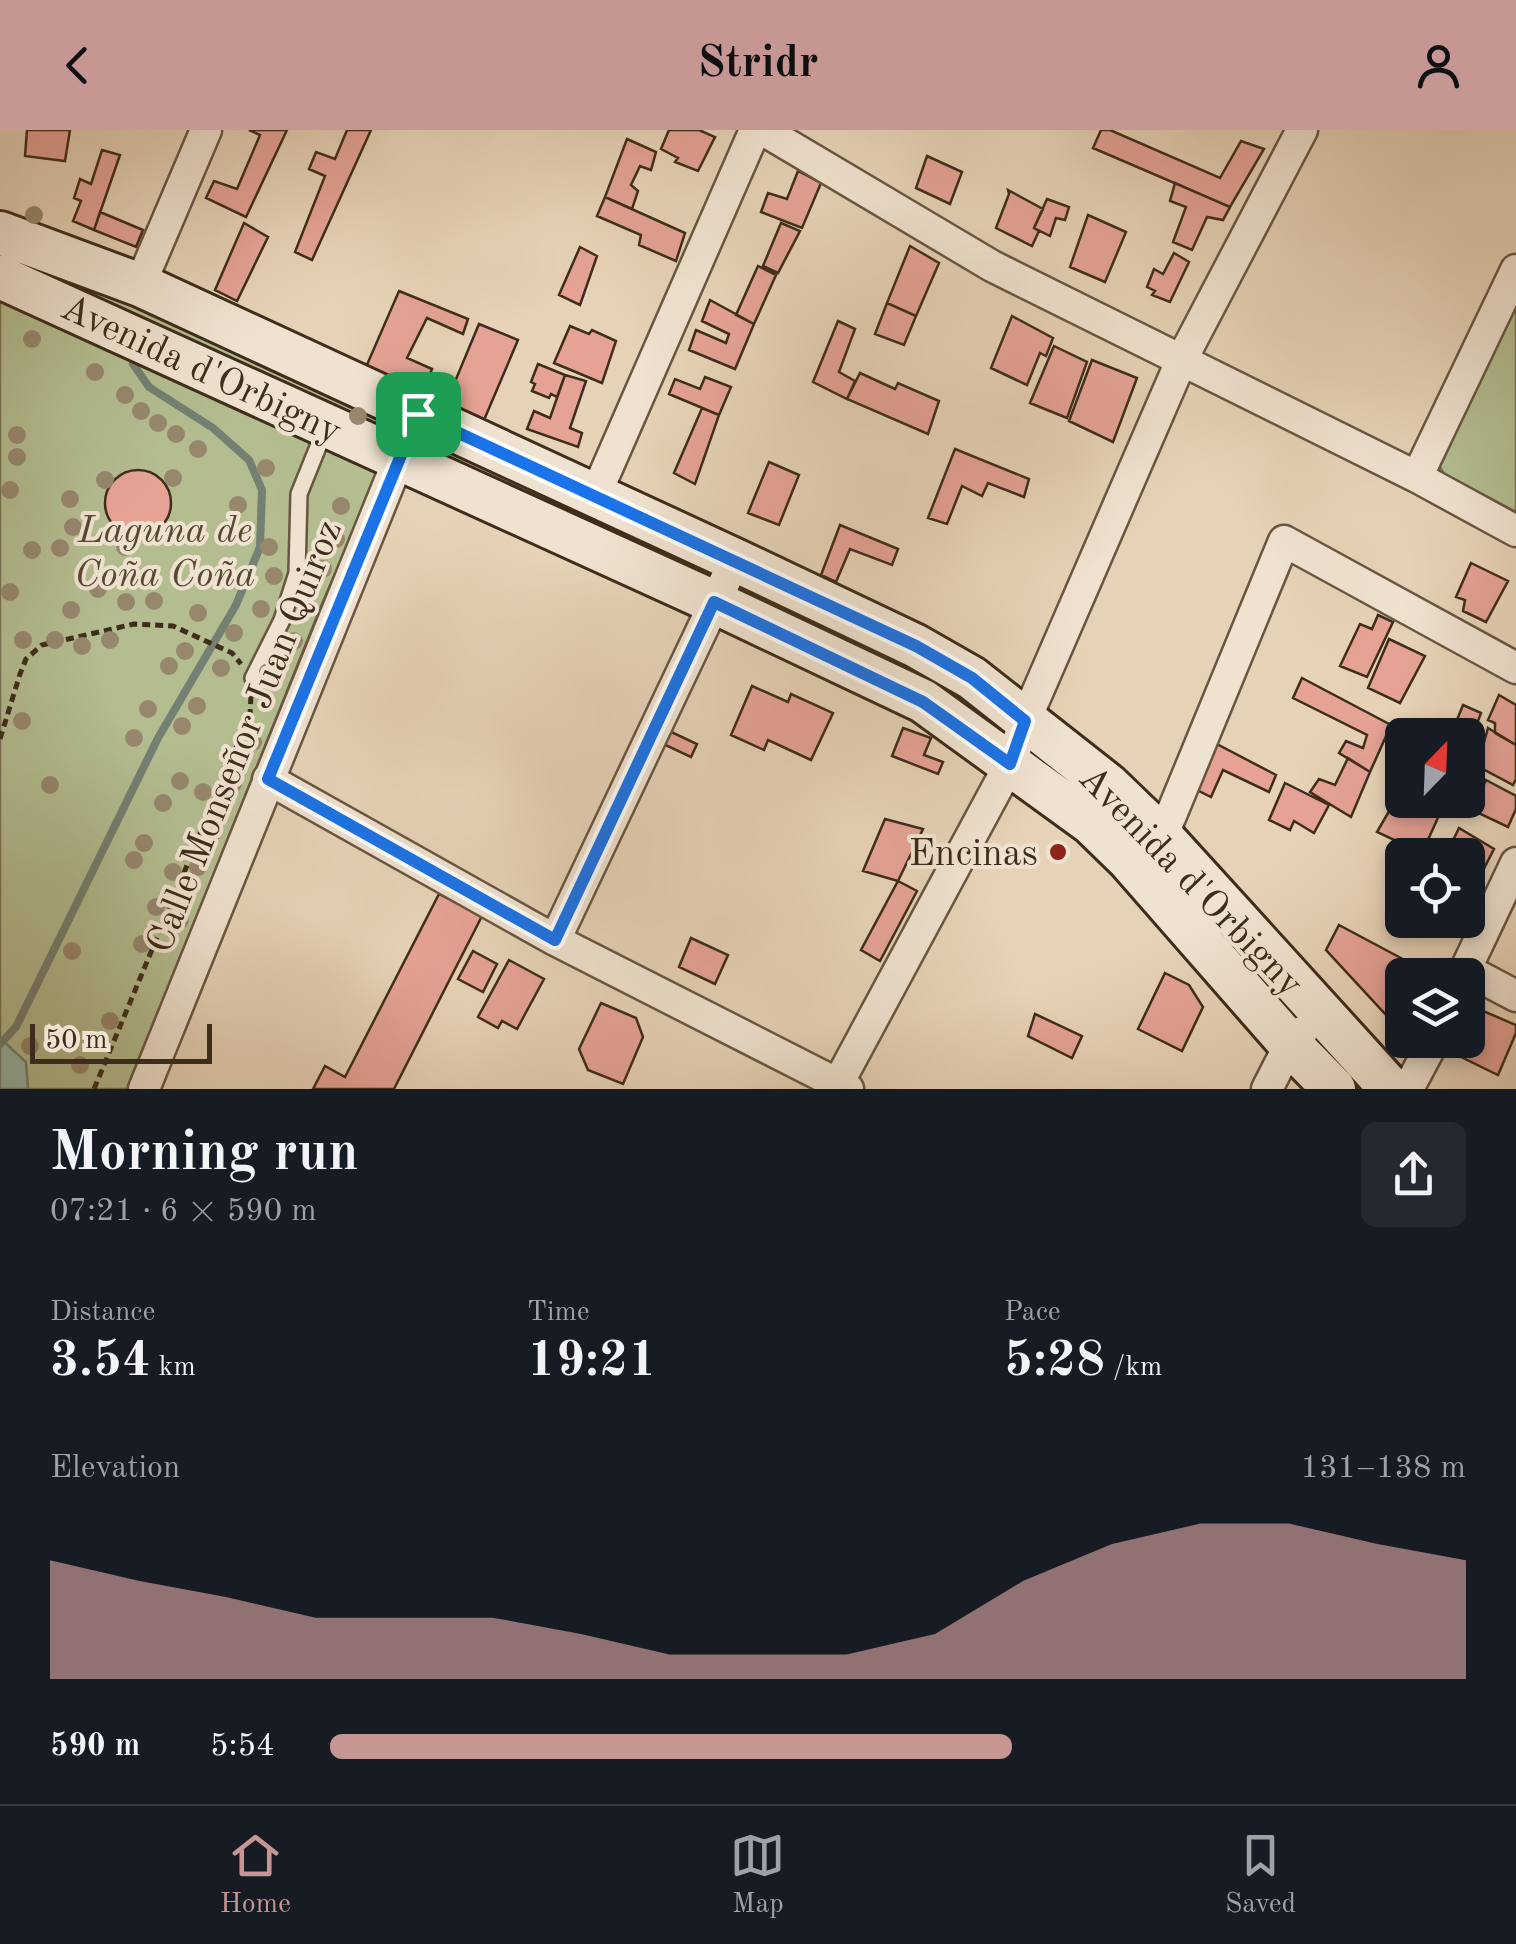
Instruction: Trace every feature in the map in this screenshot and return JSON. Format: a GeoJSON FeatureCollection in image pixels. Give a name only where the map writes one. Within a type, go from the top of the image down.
{"type":"FeatureCollection","features":[{"type":"Feature","properties":{"kind":"main road","name":"Avenida d'Orbigny"},"geometry":{"type":"LineString","coordinates":[[0,233],[140,285],[734,560],[916,646],[972,678],[1108,785],[1162,837],[1391,1089]]}},
{"type":"Feature","properties":{"kind":"main road","name":"Avenida d'Orbigny"},"geometry":{"type":"LineString","coordinates":[[0,277],[714,602],[923,702],[1092,823],[1128,858],[1334,1089]]}},
{"type":"Feature","properties":{"kind":"street"},"geometry":{"type":"LineString","coordinates":[[140,285],[206,130]]}},
{"type":"Feature","properties":{"kind":"street"},"geometry":{"type":"LineString","coordinates":[[595,496],[759,130],[992,266],[1417,477],[1516,532]]}},
{"type":"Feature","properties":{"kind":"street"},"geometry":{"type":"LineString","coordinates":[[268,779],[555,940],[840,1087],[1010,764],[1025,721],[1182,359],[1302,130]]}},
{"type":"Feature","properties":{"kind":"street"},"geometry":{"type":"LineString","coordinates":[[1417,477],[1516,270]]}},
{"type":"Feature","properties":{"kind":"street","name":"Calle Monseñor Juan Quiroz"},"geometry":{"type":"LineString","coordinates":[[144,1089],[418,414]]}},
{"type":"Feature","properties":{"kind":"street"},"geometry":{"type":"LineString","coordinates":[[1162,837],[1284,541],[1516,668]]}},
{"type":"Feature","properties":{"kind":"street"},"geometry":{"type":"LineString","coordinates":[[555,940],[734,560]]}},
{"type":"Feature","properties":{"kind":"street"},"geometry":{"type":"LineString","coordinates":[[1471,958],[1516,863]]}},
{"type":"Feature","properties":{"kind":"street"},"geometry":{"type":"LineString","coordinates":[[1485,982],[1516,996]]}},
{"type":"Feature","properties":{"kind":"street"},"geometry":{"type":"LineString","coordinates":[[1268,1089],[1290,1044],[1321,1013]]}},
{"type":"Feature","properties":{"kind":"street"},"geometry":{"type":"LineString","coordinates":[[1408,1089],[1424,1058]]}},
{"type":"Feature","properties":{"kind":"lane"},"geometry":{"type":"LineString","coordinates":[[253,678],[282,620],[297,573],[299,494],[327,425]]}},
{"type":"Feature","properties":{"kind":"path"},"geometry":{"type":"LineString","coordinates":[[0,738],[26,659],[42,645],[134,624],[173,626],[232,653],[253,678],[250,714],[94,1089]]}},
{"type":"Feature","properties":{"kind":"green space"},"geometry":{"type":"Polygon","coordinates":[[[0,249],[142,307],[388,419],[383,434],[0,260],[0,249]]]}},
{"type":"Feature","properties":{"kind":"green space"},"geometry":{"type":"Polygon","coordinates":[[[1516,290],[1516,512],[1444,474],[1437,462],[1516,290]]]}},
{"type":"Feature","properties":{"kind":"green space","name":"Laguna de Coña Coña"},"geometry":{"type":"Polygon","coordinates":[[[0,295],[376,471],[377,479],[321,606],[128,1089],[0,1089],[0,295]]]}},
{"type":"Feature","properties":{"kind":"water"},"geometry":{"type":"Polygon","coordinates":[[[0,1038],[26,1062],[28,1089],[0,1089],[0,1038]]]}},
{"type":"Feature","properties":{"kind":"building"},"geometry":{"type":"Polygon","coordinates":[[[27,130],[70,130],[65,161],[25,156],[27,130]]]}},
{"type":"Feature","properties":{"kind":"building"},"geometry":{"type":"Polygon","coordinates":[[[249,130],[287,130],[246,217],[206,198],[214,181],[237,189],[260,135],[249,130]]]}},
{"type":"Feature","properties":{"kind":"building"},"geometry":{"type":"Polygon","coordinates":[[[347,130],[371,130],[312,260],[295,252],[325,176],[309,169],[316,152],[335,159],[347,130]]]}},
{"type":"Feature","properties":{"kind":"building"},"geometry":{"type":"Polygon","coordinates":[[[669,130],[699,130],[715,137],[698,171],[675,162],[678,158],[661,149],[669,130]]]}},
{"type":"Feature","properties":{"kind":"building"},"geometry":{"type":"Polygon","coordinates":[[[1101,130],[1110,130],[1220,178],[1241,141],[1264,149],[1230,207],[1093,148],[1101,130]]]}},
{"type":"Feature","properties":{"kind":"building"},"geometry":{"type":"Polygon","coordinates":[[[627,139],[656,152],[651,170],[640,166],[631,185],[638,191],[632,209],[605,197],[627,139]]]}},
{"type":"Feature","properties":{"kind":"building"},"geometry":{"type":"Polygon","coordinates":[[[102,150],[120,155],[94,230],[73,221],[81,201],[74,198],[80,179],[91,184],[102,150]]]}},
{"type":"Feature","properties":{"kind":"building"},"geometry":{"type":"Polygon","coordinates":[[[927,156],[962,172],[950,204],[916,188],[927,156]]]}},
{"type":"Feature","properties":{"kind":"building"},"geometry":{"type":"Polygon","coordinates":[[[798,171],[821,183],[802,228],[761,212],[768,193],[787,199],[798,171]]]}},
{"type":"Feature","properties":{"kind":"building"},"geometry":{"type":"Polygon","coordinates":[[[1175,183],[1230,207],[1223,220],[1207,217],[1192,250],[1173,242],[1186,207],[1170,201],[1175,183]]]}},
{"type":"Feature","properties":{"kind":"building"},"geometry":{"type":"Polygon","coordinates":[[[1008,190],[1043,209],[1034,228],[1039,231],[1032,246],[996,228],[1008,190]]]}},
{"type":"Feature","properties":{"kind":"building"},"geometry":{"type":"Polygon","coordinates":[[[605,197],[685,233],[676,261],[639,245],[641,235],[597,216],[605,197]]]}},
{"type":"Feature","properties":{"kind":"building"},"geometry":{"type":"Polygon","coordinates":[[[1047,199],[1069,207],[1065,220],[1056,218],[1050,236],[1034,228],[1047,199]]]}},
{"type":"Feature","properties":{"kind":"building"},"geometry":{"type":"Polygon","coordinates":[[[100,212],[143,230],[136,247],[94,230],[100,212]]]}},
{"type":"Feature","properties":{"kind":"building"},"geometry":{"type":"Polygon","coordinates":[[[1088,215],[1126,232],[1105,282],[1070,267],[1088,215]]]}},
{"type":"Feature","properties":{"kind":"building"},"geometry":{"type":"Polygon","coordinates":[[[244,223],[268,237],[237,301],[215,290],[244,223]]]}},
{"type":"Feature","properties":{"kind":"building"},"geometry":{"type":"Polygon","coordinates":[[[781,223],[800,231],[778,273],[763,266],[781,223]]]}},
{"type":"Feature","properties":{"kind":"building"},"geometry":{"type":"Polygon","coordinates":[[[910,246],[939,263],[916,316],[887,303],[910,246]]]}},
{"type":"Feature","properties":{"kind":"building"},"geometry":{"type":"Polygon","coordinates":[[[580,247],[597,256],[580,305],[559,295],[580,247]]]}},
{"type":"Feature","properties":{"kind":"building"},"geometry":{"type":"Polygon","coordinates":[[[1174,253],[1189,262],[1170,302],[1152,295],[1155,291],[1147,287],[1154,269],[1163,274],[1174,253]]]}},
{"type":"Feature","properties":{"kind":"building"},"geometry":{"type":"Polygon","coordinates":[[[758,266],[776,275],[754,324],[736,315],[758,266]]]}},
{"type":"Feature","properties":{"kind":"building"},"geometry":{"type":"Polygon","coordinates":[[[399,291],[468,319],[463,334],[427,318],[407,358],[432,369],[423,391],[366,367],[399,291]]]}},
{"type":"Feature","properties":{"kind":"building"},"geometry":{"type":"Polygon","coordinates":[[[710,300],[754,324],[735,369],[689,350],[696,330],[726,343],[729,334],[702,321],[710,300]]]}},
{"type":"Feature","properties":{"kind":"building"},"geometry":{"type":"Polygon","coordinates":[[[887,303],[916,316],[904,345],[875,334],[887,303]]]}},
{"type":"Feature","properties":{"kind":"building"},"geometry":{"type":"Polygon","coordinates":[[[1012,316],[1053,338],[1046,356],[1040,353],[1027,385],[991,368],[1012,316]]]}},
{"type":"Feature","properties":{"kind":"building"},"geometry":{"type":"Polygon","coordinates":[[[838,321],[855,329],[839,372],[855,381],[847,399],[813,382],[838,321]]]}},
{"type":"Feature","properties":{"kind":"building"},"geometry":{"type":"Polygon","coordinates":[[[479,324],[518,340],[484,420],[446,403],[479,324]]]}},
{"type":"Feature","properties":{"kind":"building"},"geometry":{"type":"Polygon","coordinates":[[[570,326],[589,334],[592,330],[616,341],[602,383],[554,363],[570,326]]]}},
{"type":"Feature","properties":{"kind":"building"},"geometry":{"type":"Polygon","coordinates":[[[1054,346],[1087,362],[1067,418],[1030,403],[1054,346]]]}},
{"type":"Feature","properties":{"kind":"building"},"geometry":{"type":"Polygon","coordinates":[[[1092,360],[1137,378],[1113,442],[1069,421],[1092,360]]]}},
{"type":"Feature","properties":{"kind":"building"},"geometry":{"type":"Polygon","coordinates":[[[538,364],[565,375],[557,397],[532,391],[538,364]]]}},
{"type":"Feature","properties":{"kind":"building"},"geometry":{"type":"Polygon","coordinates":[[[860,373],[895,389],[898,383],[939,401],[928,434],[847,399],[860,373]]]}},
{"type":"Feature","properties":{"kind":"building"},"geometry":{"type":"Polygon","coordinates":[[[565,375],[586,381],[570,428],[582,433],[578,447],[527,429],[534,411],[550,418],[565,375]]]}},
{"type":"Feature","properties":{"kind":"building"},"geometry":{"type":"Polygon","coordinates":[[[705,377],[731,387],[719,415],[669,394],[675,379],[700,389],[705,377]]]}},
{"type":"Feature","properties":{"kind":"building"},"geometry":{"type":"Polygon","coordinates":[[[702,408],[719,415],[695,484],[674,473],[702,408]]]}},
{"type":"Feature","properties":{"kind":"building"},"geometry":{"type":"Polygon","coordinates":[[[955,449],[1029,479],[1024,497],[988,483],[982,496],[962,486],[947,524],[928,518],[955,449]]]}},
{"type":"Feature","properties":{"kind":"building"},"geometry":{"type":"Polygon","coordinates":[[[769,462],[799,475],[779,525],[748,513],[769,462]]]}},
{"type":"Feature","properties":{"kind":"building"},"geometry":{"type":"Polygon","coordinates":[[[138,470],[161,480],[171,503],[161,526],[138,536],[115,526],[105,503],[115,480],[138,470]]]}},
{"type":"Feature","properties":{"kind":"building"},"geometry":{"type":"Polygon","coordinates":[[[840,525],[898,549],[892,565],[850,549],[836,582],[821,575],[840,525]]]}},
{"type":"Feature","properties":{"kind":"building"},"geometry":{"type":"Polygon","coordinates":[[[1471,563],[1508,581],[1486,622],[1463,611],[1465,600],[1456,597],[1471,563]]]}},
{"type":"Feature","properties":{"kind":"building"},"geometry":{"type":"Polygon","coordinates":[[[1378,615],[1393,622],[1367,677],[1340,666],[1360,624],[1372,629],[1378,615]]]}},
{"type":"Feature","properties":{"kind":"building"},"geometry":{"type":"Polygon","coordinates":[[[1389,639],[1425,656],[1400,703],[1368,688],[1389,639]]]}},
{"type":"Feature","properties":{"kind":"building"},"geometry":{"type":"Polygon","coordinates":[[[1302,678],[1385,722],[1385,738],[1370,772],[1339,753],[1346,741],[1363,748],[1367,735],[1293,698],[1302,678]]]}},
{"type":"Feature","properties":{"kind":"building"},"geometry":{"type":"Polygon","coordinates":[[[752,686],[788,702],[791,694],[833,713],[811,760],[768,740],[764,750],[731,735],[752,686]]]}},
{"type":"Feature","properties":{"kind":"building"},"geometry":{"type":"Polygon","coordinates":[[[1499,695],[1516,705],[1516,745],[1495,733],[1495,723],[1488,720],[1499,695]]]}},
{"type":"Feature","properties":{"kind":"building"},"geometry":{"type":"Polygon","coordinates":[[[1463,705],[1481,713],[1479,718],[1458,718],[1463,705]]]}},
{"type":"Feature","properties":{"kind":"building"},"geometry":{"type":"Polygon","coordinates":[[[903,728],[931,738],[924,755],[943,762],[938,774],[892,756],[903,728]]]}},
{"type":"Feature","properties":{"kind":"building"},"geometry":{"type":"Polygon","coordinates":[[[1488,728],[1516,745],[1513,785],[1485,770],[1488,728]]]}},
{"type":"Feature","properties":{"kind":"building"},"geometry":{"type":"Polygon","coordinates":[[[667,730],[697,744],[691,757],[661,743],[667,730]]]}},
{"type":"Feature","properties":{"kind":"building"},"geometry":{"type":"Polygon","coordinates":[[[1213,742],[1276,775],[1269,792],[1223,770],[1211,797],[1195,789],[1213,742]]]}},
{"type":"Feature","properties":{"kind":"building"},"geometry":{"type":"Polygon","coordinates":[[[1348,758],[1370,772],[1351,817],[1310,792],[1319,779],[1335,785],[1348,758]]]}},
{"type":"Feature","properties":{"kind":"building"},"geometry":{"type":"Polygon","coordinates":[[[1485,782],[1516,796],[1516,809],[1508,827],[1485,816],[1485,782]]]}},
{"type":"Feature","properties":{"kind":"building"},"geometry":{"type":"Polygon","coordinates":[[[1285,783],[1329,805],[1314,833],[1294,821],[1290,830],[1269,820],[1285,783]]]}},
{"type":"Feature","properties":{"kind":"building"},"geometry":{"type":"Polygon","coordinates":[[[1385,818],[1438,818],[1429,838],[1390,838],[1377,832],[1385,818]]]}},
{"type":"Feature","properties":{"kind":"building"},"geometry":{"type":"Polygon","coordinates":[[[885,819],[923,829],[898,881],[863,871],[885,819]]]}},
{"type":"Feature","properties":{"kind":"building"},"geometry":{"type":"Polygon","coordinates":[[[1459,828],[1476,838],[1454,838],[1459,828]]]}},
{"type":"Feature","properties":{"kind":"building"},"geometry":{"type":"Polygon","coordinates":[[[1485,844],[1494,849],[1485,866],[1485,844]]]}},
{"type":"Feature","properties":{"kind":"building"},"geometry":{"type":"Polygon","coordinates":[[[898,881],[917,891],[880,961],[861,950],[898,881]]]}},
{"type":"Feature","properties":{"kind":"building"},"geometry":{"type":"Polygon","coordinates":[[[439,894],[482,916],[394,1089],[313,1089],[325,1066],[345,1077],[439,894]]]}},
{"type":"Feature","properties":{"kind":"building"},"geometry":{"type":"Polygon","coordinates":[[[1339,925],[1401,958],[1385,958],[1385,1014],[1326,950],[1339,925]]]}},
{"type":"Feature","properties":{"kind":"building"},"geometry":{"type":"Polygon","coordinates":[[[691,938],[728,955],[715,984],[679,967],[691,938]]]}},
{"type":"Feature","properties":{"kind":"building"},"geometry":{"type":"Polygon","coordinates":[[[473,951],[497,964],[483,992],[458,979],[473,951]]]}},
{"type":"Feature","properties":{"kind":"building"},"geometry":{"type":"Polygon","coordinates":[[[509,960],[544,979],[517,1029],[502,1021],[498,1028],[478,1017],[509,960]]]}},
{"type":"Feature","properties":{"kind":"building"},"geometry":{"type":"Polygon","coordinates":[[[1165,973],[1189,985],[1203,1007],[1182,1051],[1138,1029],[1165,973]]]}},
{"type":"Feature","properties":{"kind":"building"},"geometry":{"type":"Polygon","coordinates":[[[601,1003],[636,1018],[643,1037],[623,1084],[588,1070],[579,1049],[601,1003]]]}},
{"type":"Feature","properties":{"kind":"building"},"geometry":{"type":"Polygon","coordinates":[[[1485,1012],[1516,1025],[1498,1075],[1463,1058],[1485,1058],[1485,1012]]]}},
{"type":"Feature","properties":{"kind":"building"},"geometry":{"type":"Polygon","coordinates":[[[1035,1014],[1082,1036],[1072,1058],[1028,1036],[1035,1014]]]}},
{"type":"Feature","properties":{"kind":"waterway"},"geometry":{"type":"LineString","coordinates":[[0,1044],[16,1027],[158,738],[236,605],[260,547],[262,490],[249,460],[213,428],[149,387],[133,364]]}},
{"type":"Feature","properties":{"kind":"place","name":"Encinas"},"geometry":{"type":"Point","coordinates":[1058,852]}},
{"type":"Feature","properties":{"kind":"route"},"geometry":{"type":"LineString","coordinates":[[418,414],[916,646],[972,678],[1025,721],[1010,764],[923,702],[714,602],[555,940],[268,779],[418,414]]}}]}
